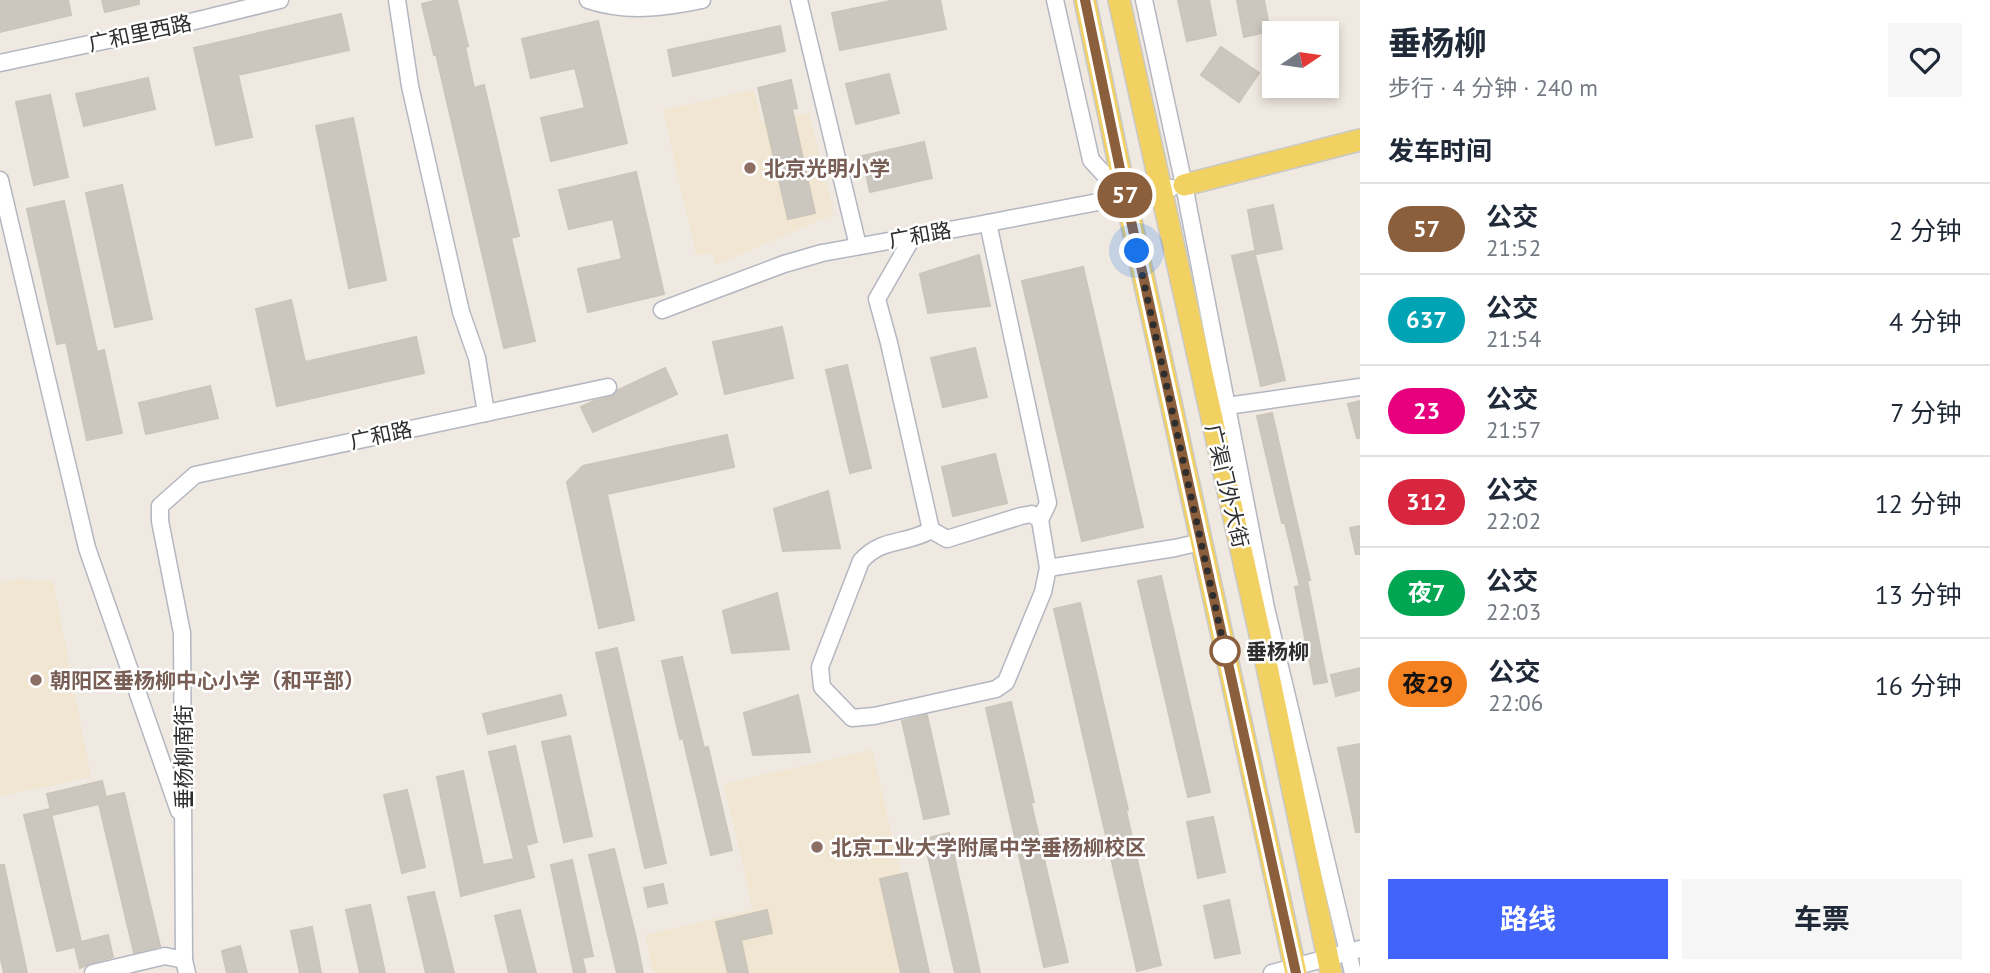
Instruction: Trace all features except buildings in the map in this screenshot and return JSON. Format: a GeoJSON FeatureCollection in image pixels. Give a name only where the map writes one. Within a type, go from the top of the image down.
{"type":"FeatureCollection","features":[{"type":"Feature","properties":{"kind":"main road","name":"广渠门外大街"},"geometry":{"type":"LineString","coordinates":[[1085,0],[1295,971]]}},
{"type":"Feature","properties":{"kind":"main road","name":"广渠门外大街"},"geometry":{"type":"LineString","coordinates":[[1119,0],[1266,662],[1345,963]]}},
{"type":"Feature","properties":{"kind":"main road"},"geometry":{"type":"LineString","coordinates":[[1184,185],[1360,140]]}},
{"type":"Feature","properties":{"kind":"street","name":"广和里西路"},"geometry":{"type":"LineString","coordinates":[[0,63],[280,0]]}},
{"type":"Feature","properties":{"kind":"street"},"geometry":{"type":"LineString","coordinates":[[397,0],[410,86],[461,312],[477,358],[486,413]]}},
{"type":"Feature","properties":{"kind":"street"},"geometry":{"type":"LineString","coordinates":[[588,0],[603,5],[635,8],[656,8],[702,0]]}},
{"type":"Feature","properties":{"kind":"street"},"geometry":{"type":"LineString","coordinates":[[799,0],[858,246]]}},
{"type":"Feature","properties":{"kind":"street"},"geometry":{"type":"LineString","coordinates":[[1055,0],[1091,160],[1126,198]]}},
{"type":"Feature","properties":{"kind":"street","name":"广渠门外大街"},"geometry":{"type":"LineString","coordinates":[[1144,0],[1184,185],[1266,608],[1345,963]]}},
{"type":"Feature","properties":{"kind":"street"},"geometry":{"type":"LineString","coordinates":[[0,180],[87,548],[183,823]]}},
{"type":"Feature","properties":{"kind":"street","name":"广和路"},"geometry":{"type":"LineString","coordinates":[[662,310],[784,264],[822,253],[1184,185]]}},
{"type":"Feature","properties":{"kind":"street"},"geometry":{"type":"LineString","coordinates":[[931,530],[922,536],[878,546],[869,551],[861,561],[820,667],[821,687],[852,718],[874,716],[996,689],[1006,682],[1043,592],[1048,568],[1040,520],[1048,503],[988,223]]}},
{"type":"Feature","properties":{"kind":"street"},"geometry":{"type":"LineString","coordinates":[[912,237],[877,299],[931,530],[947,539],[1021,516],[1032,514],[1040,520]]}},
{"type":"Feature","properties":{"kind":"street","name":"广和路"},"geometry":{"type":"LineString","coordinates":[[195,475],[608,387]]}},
{"type":"Feature","properties":{"kind":"street"},"geometry":{"type":"LineString","coordinates":[[1227,406],[1360,387]]}},
{"type":"Feature","properties":{"kind":"street","name":"垂杨柳南街"},"geometry":{"type":"LineString","coordinates":[[186,967],[182,633],[160,521],[160,506],[195,475]]}},
{"type":"Feature","properties":{"kind":"street"},"geometry":{"type":"LineString","coordinates":[[1048,568],[1201,542]]}},
{"type":"Feature","properties":{"kind":"street"},"geometry":{"type":"LineString","coordinates":[[93,973],[164,956],[186,967]]}},
{"type":"Feature","properties":{"kind":"street"},"geometry":{"type":"LineString","coordinates":[[1272,973],[1345,963]]}},
{"type":"Feature","properties":{"kind":"shaded area","name":"北京光明小学"},"geometry":{"type":"Polygon","coordinates":[[[754,90],[762,122],[809,113],[834,214],[716,265],[713,253],[696,255],[663,110],[754,90]]]}},
{"type":"Feature","properties":{"kind":"shaded area","name":"朝阳区垂杨柳中心小学（和平部）"},"geometry":{"type":"Polygon","coordinates":[[[18,579],[53,581],[91,777],[0,796],[0,584],[18,579]]]}},
{"type":"Feature","properties":{"kind":"shaded area","name":"北京工业大学附属中学垂杨柳校区"},"geometry":{"type":"Polygon","coordinates":[[[872,750],[924,973],[653,973],[645,935],[753,910],[724,784],[872,750]]]}},
{"type":"Feature","properties":{"kind":"bus line","name":"57"},"geometry":{"type":"LineString","coordinates":[[1085,0],[1296,973]]}},
{"type":"Feature","properties":{"kind":"place","name":"北京光明小学"},"geometry":{"type":"Point","coordinates":[750,168]}},
{"type":"Feature","properties":{"kind":"place","name":"垂杨柳"},"geometry":{"type":"Point","coordinates":[1225,651]}},
{"type":"Feature","properties":{"kind":"place","name":"朝阳区垂杨柳中心小学（和平部）"},"geometry":{"type":"Point","coordinates":[36,680]}},
{"type":"Feature","properties":{"kind":"place","name":"北京工业大学附属中学垂杨柳校区"},"geometry":{"type":"Point","coordinates":[817,847]}},
{"type":"Feature","properties":{"kind":"route"},"geometry":{"type":"LineString","coordinates":[[1137,251],[1225,651]]}}]}
